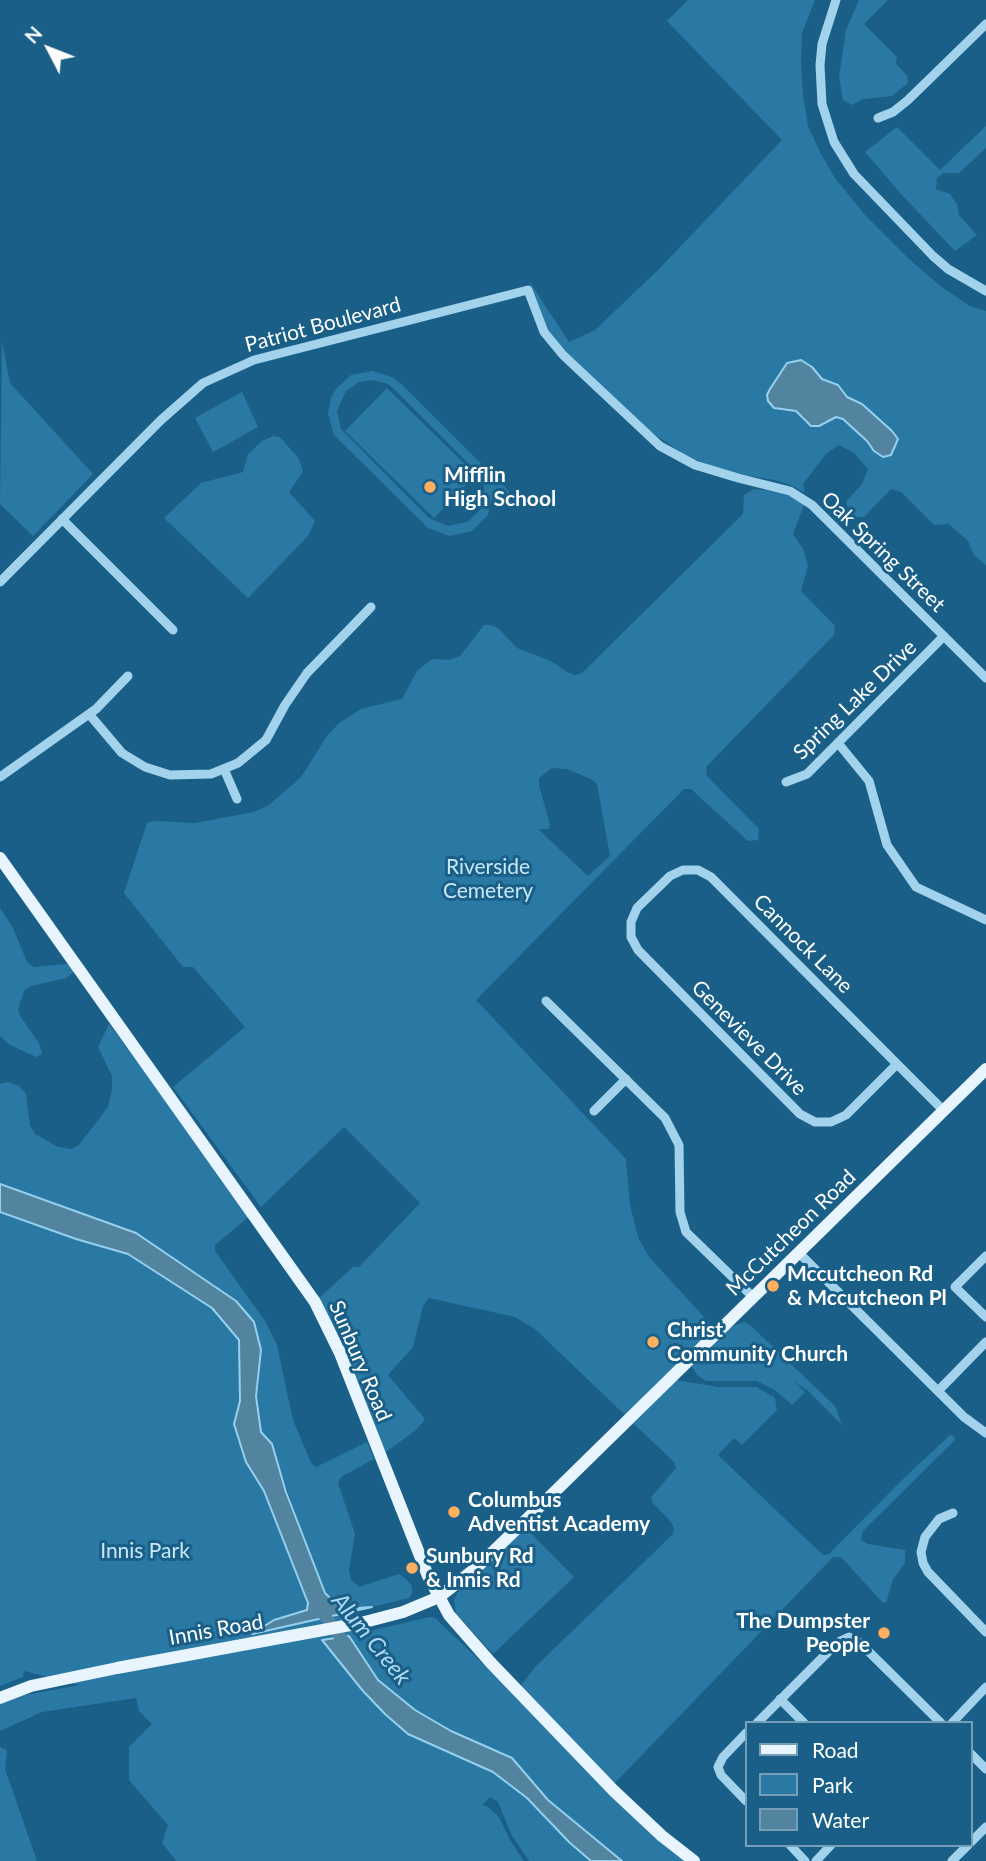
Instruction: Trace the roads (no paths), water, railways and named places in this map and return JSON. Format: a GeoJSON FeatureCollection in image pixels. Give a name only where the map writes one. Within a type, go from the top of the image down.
{"type":"FeatureCollection","features":[{"type":"Feature","properties":{"kind":"main road","name":"Sunbury Road"},"geometry":{"type":"LineString","coordinates":[[0,858],[315,1302],[340,1353],[383,1466],[449,1615],[558,1733],[662,1836],[694,1861]]}},
{"type":"Feature","properties":{"kind":"main road","name":"McCutcheon Road"},"geometry":{"type":"LineString","coordinates":[[439,1597],[476,1569],[986,1069]]}},
{"type":"Feature","properties":{"kind":"main road","name":"Innis Road"},"geometry":{"type":"LineString","coordinates":[[0,1698],[31,1686],[390,1616],[439,1597]]}},
{"type":"Feature","properties":{"kind":"street"},"geometry":{"type":"LineString","coordinates":[[836,0],[822,44],[820,65],[822,104],[834,142],[854,174],[933,256],[948,269],[986,292]]}},
{"type":"Feature","properties":{"kind":"street"},"geometry":{"type":"LineString","coordinates":[[878,118],[893,112],[908,100],[986,24]]}},
{"type":"Feature","properties":{"kind":"street","name":"Patriot Boulevard"},"geometry":{"type":"LineString","coordinates":[[0,582],[161,420],[202,383],[254,360],[528,290]]}},
{"type":"Feature","properties":{"kind":"street","name":"Oak Spring Street"},"geometry":{"type":"LineString","coordinates":[[528,290],[544,332],[562,355],[660,446],[695,465],[790,491],[813,505],[986,678]]}},
{"type":"Feature","properties":{"kind":"street"},"geometry":{"type":"LineString","coordinates":[[62,519],[173,630]]}},
{"type":"Feature","properties":{"kind":"street"},"geometry":{"type":"LineString","coordinates":[[89,714],[121,753],[145,767],[170,775],[211,774],[238,762],[265,740],[307,673],[371,607]]}},
{"type":"Feature","properties":{"kind":"street","name":"Spring Lake Drive"},"geometry":{"type":"LineString","coordinates":[[786,782],[807,774],[944,636]]}},
{"type":"Feature","properties":{"kind":"street"},"geometry":{"type":"LineString","coordinates":[[0,777],[89,714],[128,676]]}},
{"type":"Feature","properties":{"kind":"street"},"geometry":{"type":"LineString","coordinates":[[838,743],[869,781],[887,845],[916,887],[986,920]]}},
{"type":"Feature","properties":{"kind":"street"},"geometry":{"type":"LineString","coordinates":[[224,769],[237,799]]}},
{"type":"Feature","properties":{"kind":"street","name":"Cannock Lane"},"geometry":{"type":"LineString","coordinates":[[631,922],[637,908],[670,876],[683,870],[698,870],[711,877],[944,1111]]}},
{"type":"Feature","properties":{"kind":"street","name":"Genevieve Drive"},"geometry":{"type":"LineString","coordinates":[[631,922],[631,937],[638,950],[800,1114],[814,1122],[831,1122],[846,1115],[897,1063]]}},
{"type":"Feature","properties":{"kind":"street"},"geometry":{"type":"LineString","coordinates":[[546,1001],[665,1118],[679,1145],[680,1212],[686,1232],[752,1296]]}},
{"type":"Feature","properties":{"kind":"street"},"geometry":{"type":"LineString","coordinates":[[594,1111],[626,1079]]}},
{"type":"Feature","properties":{"kind":"street"},"geometry":{"type":"LineString","coordinates":[[799,1253],[964,1417],[986,1433]]}},
{"type":"Feature","properties":{"kind":"street"},"geometry":{"type":"LineString","coordinates":[[986,1255],[954,1287],[986,1317]]}},
{"type":"Feature","properties":{"kind":"street"},"geometry":{"type":"LineString","coordinates":[[938,1391],[986,1342]]}},
{"type":"Feature","properties":{"kind":"street"},"geometry":{"type":"LineString","coordinates":[[953,1513],[939,1519],[925,1537],[921,1552],[923,1563],[928,1573],[986,1632]]}},
{"type":"Feature","properties":{"kind":"street"},"geometry":{"type":"LineString","coordinates":[[759,1721],[838,1642],[849,1637],[859,1642],[939,1721]]}},
{"type":"Feature","properties":{"kind":"street"},"geometry":{"type":"LineString","coordinates":[[954,1721],[986,1687]]}},
{"type":"Feature","properties":{"kind":"street"},"geometry":{"type":"LineString","coordinates":[[780,1699],[802,1721]]}},
{"type":"Feature","properties":{"kind":"street"},"geometry":{"type":"LineString","coordinates":[[744,1735],[719,1761],[721,1775],[744,1799]]}},
{"type":"Feature","properties":{"kind":"street"},"geometry":{"type":"LineString","coordinates":[[972,1755],[986,1769]]}},
{"type":"Feature","properties":{"kind":"street"},"geometry":{"type":"LineString","coordinates":[[972,1841],[986,1827]]}},
{"type":"Feature","properties":{"kind":"street"},"geometry":{"type":"LineString","coordinates":[[792,1847],[805,1861]]}},
{"type":"Feature","properties":{"kind":"street"},"geometry":{"type":"LineString","coordinates":[[816,1861],[829,1847]]}},
{"type":"Feature","properties":{"kind":"street"},"geometry":{"type":"LineString","coordinates":[[952,1861],[966,1847]]}},
{"type":"Feature","properties":{"kind":"water"},"geometry":{"type":"Polygon","coordinates":[[[801,360],[812,367],[822,379],[838,385],[847,397],[862,404],[892,431],[898,439],[891,455],[883,457],[874,451],[843,419],[836,417],[819,426],[811,426],[796,411],[774,408],[768,401],[770,389],[787,363],[801,360]]]}},
{"type":"Feature","properties":{"kind":"water"},"geometry":{"type":"Polygon","coordinates":[[[0,1184],[136,1233],[236,1301],[254,1322],[261,1350],[256,1396],[261,1432],[272,1444],[286,1492],[325,1593],[341,1609],[372,1607],[252,1634],[274,1620],[307,1610],[308,1603],[264,1491],[246,1462],[234,1424],[240,1401],[239,1340],[212,1308],[128,1254],[0,1212],[0,1184]]]}},
{"type":"Feature","properties":{"kind":"water"},"geometry":{"type":"Polygon","coordinates":[[[349,1636],[378,1680],[415,1710],[451,1731],[512,1758],[548,1800],[622,1861],[591,1861],[527,1798],[493,1772],[408,1734],[363,1691],[322,1640],[349,1636]]]}},
{"type":"Feature","properties":{"kind":"waterway","name":"Alum Creek"},"geometry":{"type":"LineString","coordinates":[[316,1604],[349,1649]]}},
{"type":"Feature","properties":{"kind":"place","name":"Mifflin High School"},"geometry":{"type":"Point","coordinates":[430,487]}},
{"type":"Feature","properties":{"kind":"place","name":"Mccutcheon Rd & Mccutcheon Pl"},"geometry":{"type":"Point","coordinates":[773,1286]}},
{"type":"Feature","properties":{"kind":"place","name":"Christ Community Church"},"geometry":{"type":"Point","coordinates":[653,1342]}},
{"type":"Feature","properties":{"kind":"place","name":"Columbus Adventist Academy"},"geometry":{"type":"Point","coordinates":[454,1512]}},
{"type":"Feature","properties":{"kind":"place","name":"Sunbury Rd & Innis Rd"},"geometry":{"type":"Point","coordinates":[412,1568]}},
{"type":"Feature","properties":{"kind":"place","name":"The Dumpster People"},"geometry":{"type":"Point","coordinates":[884,1633]}},
{"type":"Feature","properties":{"kind":"park label","name":"Riverside Cemetery"},"geometry":{"type":"Point","coordinates":[488,879]}},
{"type":"Feature","properties":{"kind":"park label","name":"Innis Park"},"geometry":{"type":"Point","coordinates":[145,1551]}}]}
